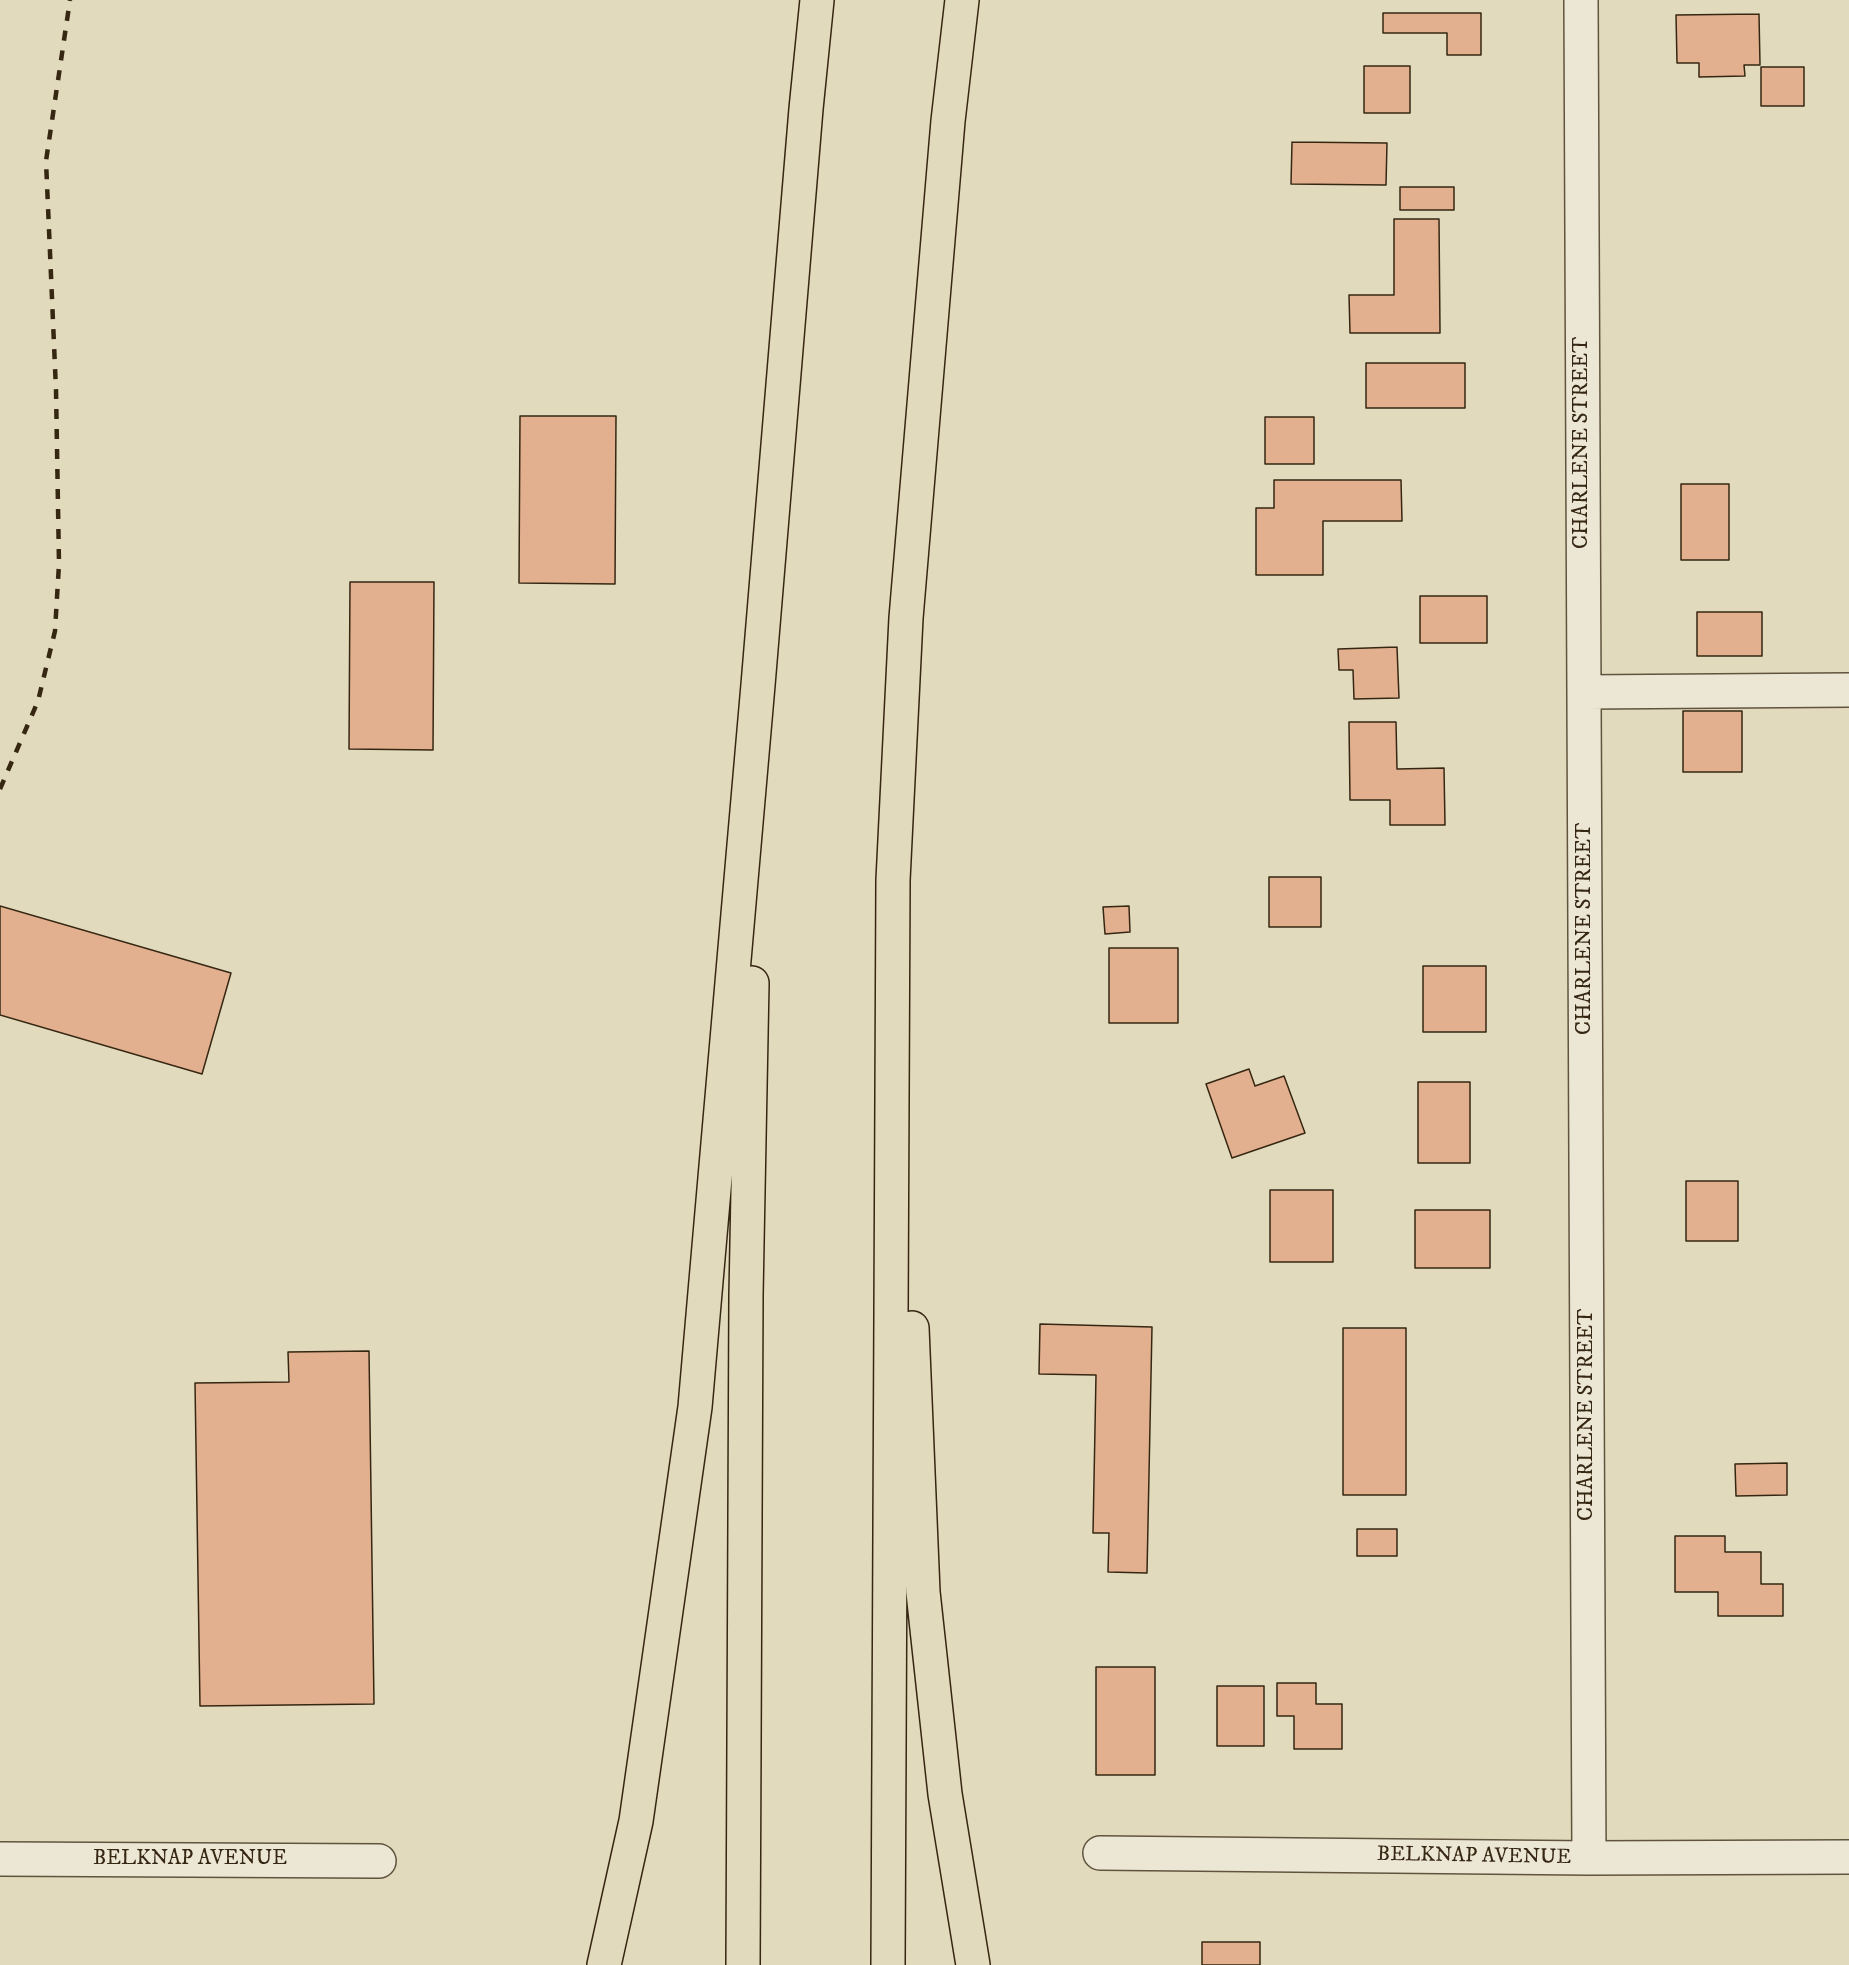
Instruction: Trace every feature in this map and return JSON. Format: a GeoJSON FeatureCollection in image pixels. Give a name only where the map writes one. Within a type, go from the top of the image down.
{"type":"FeatureCollection","features":[{"type":"Feature","properties":{"kind":"highway"},"geometry":{"type":"LineString","coordinates":[[604,1965],[636,1821],[695,1407],[817,0]]}},
{"type":"Feature","properties":{"kind":"highway"},"geometry":{"type":"LineString","coordinates":[[888,1965],[893,880],[906,618],[948,122],[962,0]]}},
{"type":"Feature","properties":{"kind":"highway"},"geometry":{"type":"LineString","coordinates":[[743,1965],[746,1307],[758,685]]}},
{"type":"Feature","properties":{"kind":"highway"},"geometry":{"type":"LineString","coordinates":[[893,880],[923,1592],[945,1794],[973,1965]]}},
{"type":"Feature","properties":{"kind":"street","name":"CHARLENE STREET"},"geometry":{"type":"LineString","coordinates":[[1581,0],[1589,1858]]}},
{"type":"Feature","properties":{"kind":"street"},"geometry":{"type":"LineString","coordinates":[[1585,692],[1849,690]]}},
{"type":"Feature","properties":{"kind":"street","name":"BELKNAP AVENUE"},"geometry":{"type":"LineString","coordinates":[[1100,1854],[1589,1858],[1849,1857]]}},
{"type":"Feature","properties":{"kind":"street","name":"BELKNAP AVENUE"},"geometry":{"type":"LineString","coordinates":[[0,1859],[379,1861]]}},
{"type":"Feature","properties":{"kind":"building"},"geometry":{"type":"Polygon","coordinates":[[[1383,13],[1481,13],[1481,55],[1447,55],[1447,33],[1383,33],[1383,13]]]}},
{"type":"Feature","properties":{"kind":"building"},"geometry":{"type":"Polygon","coordinates":[[[1759,14],[1760,65],[1744,65],[1745,76],[1699,77],[1699,63],[1677,63],[1676,15],[1759,14]]]}},
{"type":"Feature","properties":{"kind":"building"},"geometry":{"type":"Polygon","coordinates":[[[1364,66],[1410,66],[1410,113],[1364,113],[1364,66]]]}},
{"type":"Feature","properties":{"kind":"building"},"geometry":{"type":"Polygon","coordinates":[[[1761,67],[1804,67],[1804,106],[1761,106],[1761,67]]]}},
{"type":"Feature","properties":{"kind":"building"},"geometry":{"type":"Polygon","coordinates":[[[1292,142],[1387,143],[1386,185],[1291,184],[1292,142]]]}},
{"type":"Feature","properties":{"kind":"building"},"geometry":{"type":"Polygon","coordinates":[[[1400,187],[1454,187],[1454,210],[1400,210],[1400,187]]]}},
{"type":"Feature","properties":{"kind":"building"},"geometry":{"type":"Polygon","coordinates":[[[1394,219],[1439,219],[1440,333],[1350,333],[1349,295],[1394,295],[1394,219]]]}},
{"type":"Feature","properties":{"kind":"building"},"geometry":{"type":"Polygon","coordinates":[[[1366,363],[1465,363],[1465,408],[1366,408],[1366,363]]]}},
{"type":"Feature","properties":{"kind":"building"},"geometry":{"type":"Polygon","coordinates":[[[520,416],[616,416],[615,584],[519,583],[520,416]]]}},
{"type":"Feature","properties":{"kind":"building"},"geometry":{"type":"Polygon","coordinates":[[[1265,417],[1314,417],[1314,464],[1265,464],[1265,417]]]}},
{"type":"Feature","properties":{"kind":"building"},"geometry":{"type":"Polygon","coordinates":[[[1274,480],[1401,480],[1402,521],[1323,521],[1323,575],[1256,575],[1256,508],[1274,508],[1274,480]]]}},
{"type":"Feature","properties":{"kind":"building"},"geometry":{"type":"Polygon","coordinates":[[[1681,484],[1729,484],[1729,560],[1681,560],[1681,484]]]}},
{"type":"Feature","properties":{"kind":"building"},"geometry":{"type":"Polygon","coordinates":[[[350,582],[434,582],[433,750],[349,749],[350,582]]]}},
{"type":"Feature","properties":{"kind":"building"},"geometry":{"type":"Polygon","coordinates":[[[1420,596],[1487,596],[1487,643],[1420,643],[1420,596]]]}},
{"type":"Feature","properties":{"kind":"building"},"geometry":{"type":"Polygon","coordinates":[[[1697,612],[1762,612],[1762,656],[1697,656],[1697,612]]]}},
{"type":"Feature","properties":{"kind":"building"},"geometry":{"type":"Polygon","coordinates":[[[1397,647],[1399,698],[1354,699],[1353,670],[1339,670],[1338,649],[1397,647]]]}},
{"type":"Feature","properties":{"kind":"building"},"geometry":{"type":"Polygon","coordinates":[[[1683,711],[1742,711],[1742,772],[1683,772],[1683,711]]]}},
{"type":"Feature","properties":{"kind":"building"},"geometry":{"type":"Polygon","coordinates":[[[1349,722],[1396,722],[1397,769],[1444,768],[1445,825],[1390,825],[1390,800],[1350,800],[1349,722]]]}},
{"type":"Feature","properties":{"kind":"building"},"geometry":{"type":"Polygon","coordinates":[[[1269,877],[1321,877],[1321,927],[1269,927],[1269,877]]]}},
{"type":"Feature","properties":{"kind":"building"},"geometry":{"type":"Polygon","coordinates":[[[0,906],[231,973],[202,1074],[0,1015],[0,906]]]}},
{"type":"Feature","properties":{"kind":"building"},"geometry":{"type":"Polygon","coordinates":[[[1129,906],[1130,932],[1105,934],[1103,907],[1129,906]]]}},
{"type":"Feature","properties":{"kind":"building"},"geometry":{"type":"Polygon","coordinates":[[[1109,948],[1178,948],[1178,1023],[1109,1023],[1109,948]]]}},
{"type":"Feature","properties":{"kind":"building"},"geometry":{"type":"Polygon","coordinates":[[[1423,966],[1486,966],[1486,1032],[1423,1032],[1423,966]]]}},
{"type":"Feature","properties":{"kind":"building"},"geometry":{"type":"Polygon","coordinates":[[[1249,1069],[1255,1086],[1284,1076],[1305,1133],[1232,1158],[1206,1084],[1249,1069]]]}},
{"type":"Feature","properties":{"kind":"building"},"geometry":{"type":"Polygon","coordinates":[[[1418,1082],[1470,1082],[1470,1163],[1418,1163],[1418,1082]]]}},
{"type":"Feature","properties":{"kind":"building"},"geometry":{"type":"Polygon","coordinates":[[[1686,1181],[1738,1181],[1738,1241],[1686,1241],[1686,1181]]]}},
{"type":"Feature","properties":{"kind":"building"},"geometry":{"type":"Polygon","coordinates":[[[1270,1190],[1333,1190],[1333,1262],[1270,1262],[1270,1190]]]}},
{"type":"Feature","properties":{"kind":"building"},"geometry":{"type":"Polygon","coordinates":[[[1415,1210],[1490,1210],[1490,1268],[1415,1268],[1415,1210]]]}},
{"type":"Feature","properties":{"kind":"building"},"geometry":{"type":"Polygon","coordinates":[[[1040,1324],[1152,1327],[1147,1573],[1108,1572],[1109,1533],[1093,1533],[1096,1375],[1039,1374],[1040,1324]]]}},
{"type":"Feature","properties":{"kind":"building"},"geometry":{"type":"Polygon","coordinates":[[[1343,1328],[1406,1328],[1406,1495],[1343,1495],[1343,1328]]]}},
{"type":"Feature","properties":{"kind":"building"},"geometry":{"type":"Polygon","coordinates":[[[369,1351],[374,1704],[200,1706],[195,1383],[289,1382],[288,1352],[369,1351]]]}},
{"type":"Feature","properties":{"kind":"building"},"geometry":{"type":"Polygon","coordinates":[[[1787,1463],[1787,1495],[1736,1496],[1735,1464],[1787,1463]]]}},
{"type":"Feature","properties":{"kind":"building"},"geometry":{"type":"Polygon","coordinates":[[[1357,1529],[1397,1529],[1397,1556],[1357,1556],[1357,1529]]]}},
{"type":"Feature","properties":{"kind":"building"},"geometry":{"type":"Polygon","coordinates":[[[1675,1536],[1725,1536],[1725,1552],[1761,1552],[1761,1584],[1783,1584],[1783,1616],[1718,1616],[1718,1592],[1675,1592],[1675,1536]]]}},
{"type":"Feature","properties":{"kind":"building"},"geometry":{"type":"Polygon","coordinates":[[[1096,1667],[1155,1667],[1155,1775],[1096,1775],[1096,1667]]]}},
{"type":"Feature","properties":{"kind":"building"},"geometry":{"type":"Polygon","coordinates":[[[1277,1683],[1316,1683],[1316,1704],[1342,1704],[1342,1749],[1294,1749],[1294,1716],[1277,1716],[1277,1683]]]}},
{"type":"Feature","properties":{"kind":"building"},"geometry":{"type":"Polygon","coordinates":[[[1217,1686],[1264,1686],[1264,1746],[1217,1746],[1217,1686]]]}},
{"type":"Feature","properties":{"kind":"building"},"geometry":{"type":"Polygon","coordinates":[[[1202,1942],[1260,1942],[1260,1965],[1202,1965],[1202,1942]]]}},
{"type":"Feature","properties":{"kind":"railway"},"geometry":{"type":"LineString","coordinates":[[0,789],[38,701],[55,631],[59,564],[56,390],[46,161],[70,0]]}}]}
